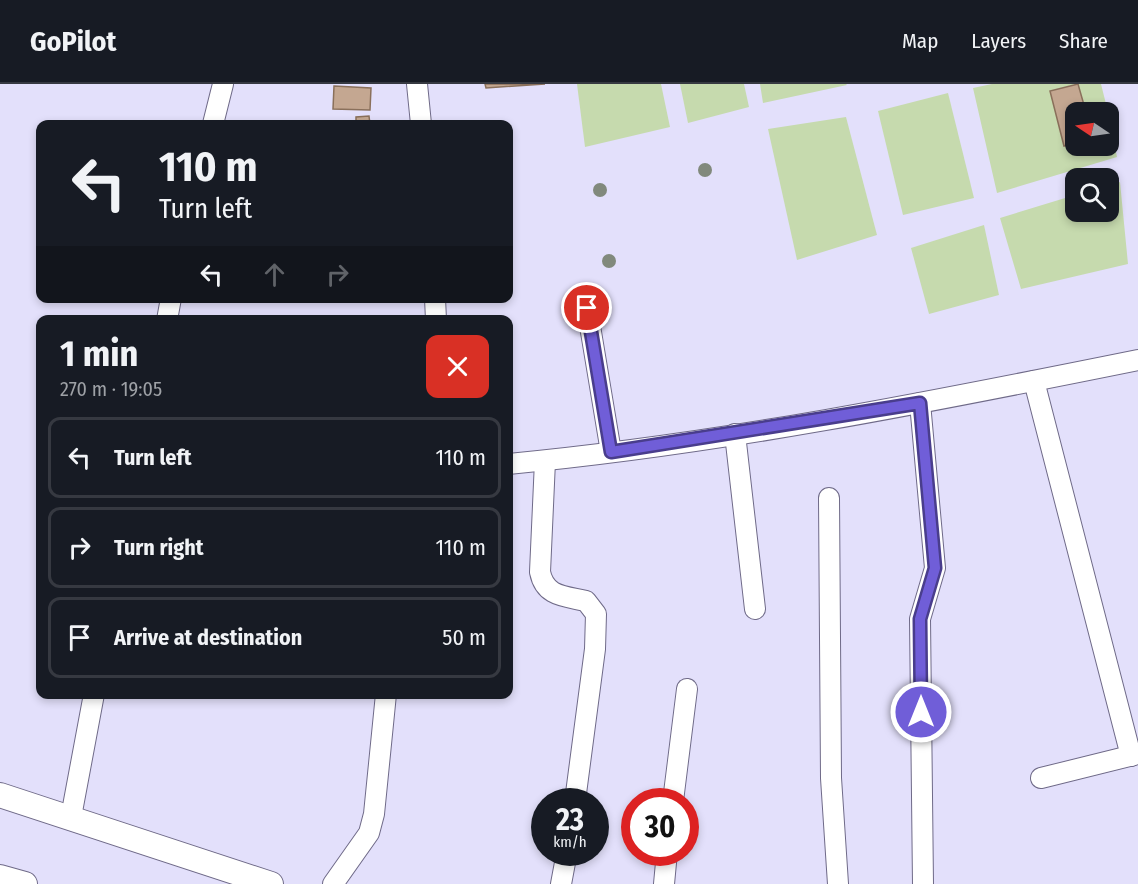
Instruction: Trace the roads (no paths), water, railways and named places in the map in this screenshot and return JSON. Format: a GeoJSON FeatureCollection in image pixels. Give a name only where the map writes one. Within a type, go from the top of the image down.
{"type":"FeatureCollection","features":[{"type":"Feature","properties":{"kind":"street"},"geometry":{"type":"LineString","coordinates":[[214,120],[223,84]]}},
{"type":"Feature","properties":{"kind":"street"},"geometry":{"type":"LineString","coordinates":[[417,84],[421,120]]}},
{"type":"Feature","properties":{"kind":"street"},"geometry":{"type":"LineString","coordinates":[[587,308],[611,452]]}},
{"type":"Feature","properties":{"kind":"street"},"geometry":{"type":"LineString","coordinates":[[513,464],[735,434],[920,403],[1138,360]]}},
{"type":"Feature","properties":{"kind":"street"},"geometry":{"type":"LineString","coordinates":[[1034,381],[1134,755],[1041,778]]}},
{"type":"Feature","properties":{"kind":"street"},"geometry":{"type":"LineString","coordinates":[[920,403],[935,568],[920,619],[922,884]]}},
{"type":"Feature","properties":{"kind":"street"},"geometry":{"type":"LineString","coordinates":[[735,434],[755,609]]}},
{"type":"Feature","properties":{"kind":"street"},"geometry":{"type":"LineString","coordinates":[[545,461],[540,572],[542,584],[550,593],[586,601],[596,614],[596,649],[577,788]]}},
{"type":"Feature","properties":{"kind":"street"},"geometry":{"type":"LineString","coordinates":[[829,498],[831,778],[838,884]]}},
{"type":"Feature","properties":{"kind":"street"},"geometry":{"type":"LineString","coordinates":[[676,788],[687,689]]}},
{"type":"Feature","properties":{"kind":"street"},"geometry":{"type":"LineString","coordinates":[[71,817],[93,699]]}},
{"type":"Feature","properties":{"kind":"street"},"geometry":{"type":"LineString","coordinates":[[333,884],[369,833],[374,814],[386,699]]}},
{"type":"Feature","properties":{"kind":"street"},"geometry":{"type":"LineString","coordinates":[[0,795],[271,884]]}},
{"type":"Feature","properties":{"kind":"street"},"geometry":{"type":"LineString","coordinates":[[561,884],[564,866]]}},
{"type":"Feature","properties":{"kind":"street"},"geometry":{"type":"LineString","coordinates":[[664,884],[666,866]]}},
{"type":"Feature","properties":{"kind":"street"},"geometry":{"type":"LineString","coordinates":[[0,877],[25,884]]}}]}
